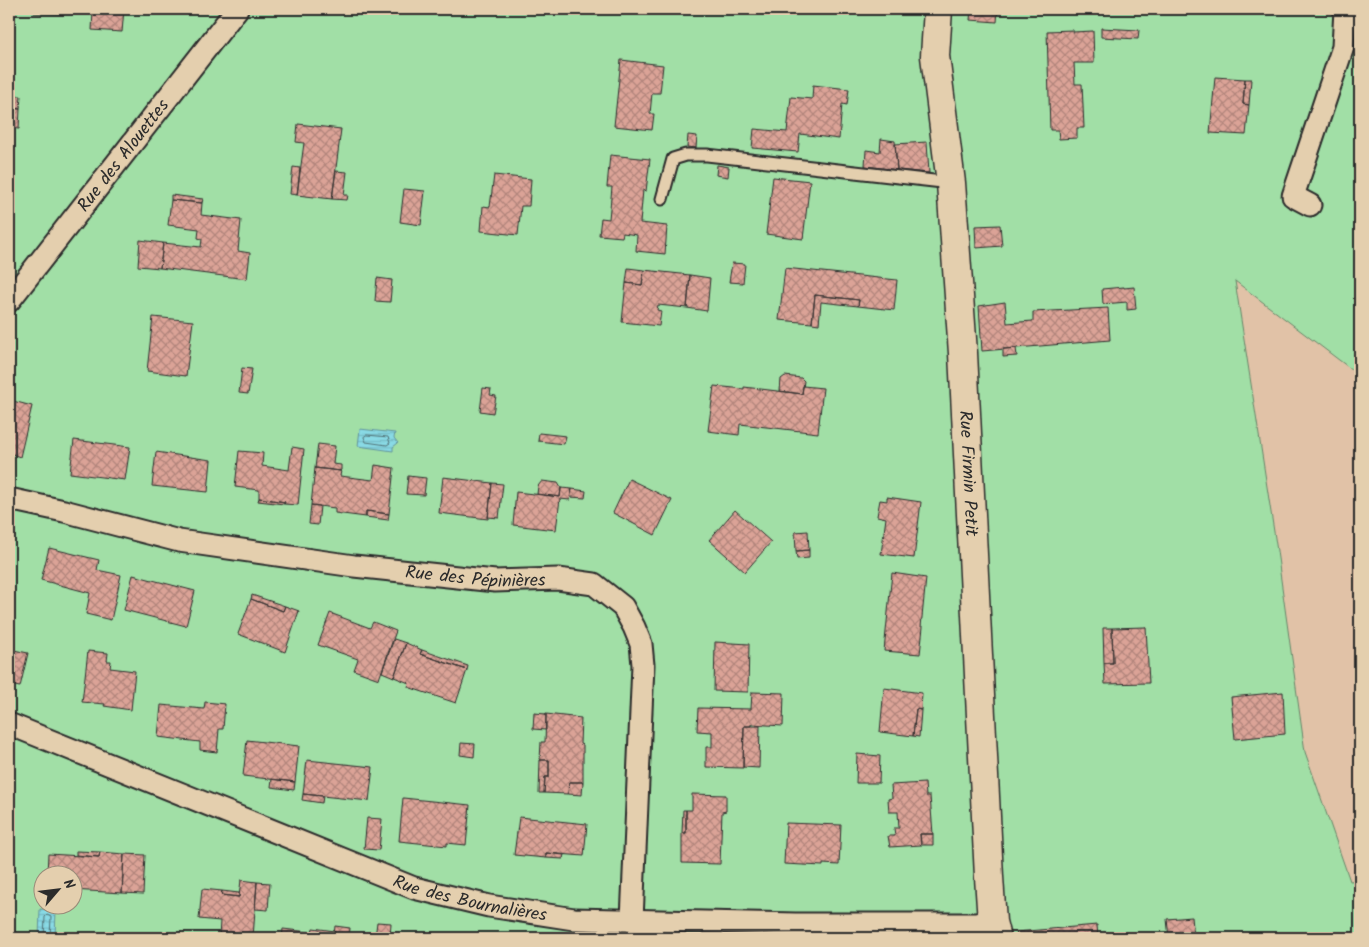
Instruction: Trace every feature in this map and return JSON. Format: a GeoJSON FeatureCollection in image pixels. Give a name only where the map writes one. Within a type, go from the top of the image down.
{"type":"FeatureCollection","features":[{"type":"Feature","properties":{"kind":"street","name":"Rue des Alouettes"},"geometry":{"type":"LineString","coordinates":[[9,301],[237,9]]}},
{"type":"Feature","properties":{"kind":"street","name":"Rue Firmin Petit"},"geometry":{"type":"LineString","coordinates":[[938,9],[935,56],[951,183],[963,353],[994,930]]}},
{"type":"Feature","properties":{"kind":"street"},"geometry":{"type":"LineString","coordinates":[[1310,205],[1293,196],[1343,47],[1345,9]]}},
{"type":"Feature","properties":{"kind":"street","name":"Rue des Pépinières"},"geometry":{"type":"LineString","coordinates":[[9,499],[199,544],[354,566],[495,581],[558,579],[594,584],[623,607],[641,644],[632,920]]}},
{"type":"Feature","properties":{"kind":"street","name":"Rue des Bournalières"},"geometry":{"type":"LineString","coordinates":[[9,724],[414,888],[489,906],[574,919],[795,924],[977,924],[994,930]]}},
{"type":"Feature","properties":{"kind":"lane"},"geometry":{"type":"LineString","coordinates":[[662,199],[674,159],[686,155],[707,155],[951,183]]}},
{"type":"Feature","properties":{"kind":"green space"},"geometry":{"type":"Polygon","coordinates":[[[9,9],[1360,9],[1360,376],[1235,281],[1277,551],[1305,752],[1350,881],[1360,880],[1360,938],[9,938],[9,9]]]}},
{"type":"Feature","properties":{"kind":"water"},"geometry":{"type":"Polygon","coordinates":[[[360,429],[395,433],[394,438],[398,443],[393,447],[393,451],[358,446],[360,429]]]}},
{"type":"Feature","properties":{"kind":"water"},"geometry":{"type":"Polygon","coordinates":[[[40,914],[56,914],[55,938],[39,938],[40,914]]]}},
{"type":"Feature","properties":{"kind":"building"},"geometry":{"type":"Polygon","coordinates":[[[34,9],[124,9],[122,32],[92,30],[93,11],[65,10],[64,14],[34,13],[34,9]]]}},
{"type":"Feature","properties":{"kind":"building"},"geometry":{"type":"Polygon","coordinates":[[[971,9],[998,9],[997,22],[970,20],[971,9]]]}},
{"type":"Feature","properties":{"kind":"building"},"geometry":{"type":"Polygon","coordinates":[[[1101,28],[1139,30],[1138,39],[1101,37],[1101,28]]]}},
{"type":"Feature","properties":{"kind":"building"},"geometry":{"type":"Polygon","coordinates":[[[1073,30],[1073,32],[1093,31],[1094,63],[1074,63],[1075,84],[1082,84],[1084,128],[1077,128],[1077,138],[1059,139],[1058,130],[1050,130],[1047,31],[1073,30]]]}},
{"type":"Feature","properties":{"kind":"building"},"geometry":{"type":"Polygon","coordinates":[[[621,60],[663,65],[660,93],[652,93],[650,114],[654,114],[652,130],[614,126],[621,60]]]}},
{"type":"Feature","properties":{"kind":"building"},"geometry":{"type":"Polygon","coordinates":[[[1215,77],[1245,79],[1243,104],[1249,105],[1246,135],[1210,133],[1215,77]]]}},
{"type":"Feature","properties":{"kind":"building"},"geometry":{"type":"Polygon","coordinates":[[[1245,79],[1251,79],[1249,105],[1243,104],[1245,79]]]}},
{"type":"Feature","properties":{"kind":"building"},"geometry":{"type":"Polygon","coordinates":[[[813,85],[849,89],[847,105],[842,104],[839,139],[800,134],[798,152],[752,148],[754,129],[787,132],[791,97],[812,99],[813,85]]]}},
{"type":"Feature","properties":{"kind":"building"},"geometry":{"type":"Polygon","coordinates":[[[9,96],[21,96],[20,109],[9,108],[9,96]]]}},
{"type":"Feature","properties":{"kind":"building"},"geometry":{"type":"Polygon","coordinates":[[[9,108],[20,109],[19,129],[9,128],[9,108]]]}},
{"type":"Feature","properties":{"kind":"building"},"geometry":{"type":"Polygon","coordinates":[[[298,124],[341,129],[332,199],[297,195],[304,143],[296,142],[298,124]]]}},
{"type":"Feature","properties":{"kind":"building"},"geometry":{"type":"Polygon","coordinates":[[[688,135],[697,136],[696,148],[687,147],[688,135]]]}},
{"type":"Feature","properties":{"kind":"building"},"geometry":{"type":"Polygon","coordinates":[[[881,139],[895,141],[897,170],[865,166],[866,150],[880,152],[881,139]]]}},
{"type":"Feature","properties":{"kind":"building"},"geometry":{"type":"Polygon","coordinates":[[[927,142],[929,173],[897,170],[895,144],[927,142]]]}},
{"type":"Feature","properties":{"kind":"building"},"geometry":{"type":"Polygon","coordinates":[[[610,155],[650,159],[646,191],[643,190],[640,223],[667,226],[665,254],[636,251],[637,235],[623,233],[622,237],[599,235],[601,218],[609,219],[612,187],[607,187],[610,155]]]}},
{"type":"Feature","properties":{"kind":"building"},"geometry":{"type":"Polygon","coordinates":[[[717,165],[729,167],[728,177],[716,175],[717,165]]]}},
{"type":"Feature","properties":{"kind":"building"},"geometry":{"type":"Polygon","coordinates":[[[293,167],[300,168],[297,195],[290,194],[293,167]]]}},
{"type":"Feature","properties":{"kind":"building"},"geometry":{"type":"Polygon","coordinates":[[[336,171],[347,172],[344,195],[348,195],[347,200],[332,199],[336,171]]]}},
{"type":"Feature","properties":{"kind":"building"},"geometry":{"type":"Polygon","coordinates":[[[494,175],[531,179],[529,206],[521,206],[518,235],[481,231],[483,206],[490,207],[494,175]]]}},
{"type":"Feature","properties":{"kind":"building"},"geometry":{"type":"Polygon","coordinates":[[[773,177],[810,181],[803,239],[766,234],[773,177]]]}},
{"type":"Feature","properties":{"kind":"building"},"geometry":{"type":"Polygon","coordinates":[[[404,189],[425,191],[421,225],[400,222],[404,189]]]}},
{"type":"Feature","properties":{"kind":"building"},"geometry":{"type":"Polygon","coordinates":[[[171,195],[203,199],[202,203],[171,200],[171,195]]]}},
{"type":"Feature","properties":{"kind":"building"},"geometry":{"type":"Polygon","coordinates":[[[171,200],[202,203],[201,215],[241,220],[238,251],[250,253],[247,279],[160,268],[163,243],[201,247],[202,239],[198,238],[199,229],[168,225],[171,200]]]}},
{"type":"Feature","properties":{"kind":"building"},"geometry":{"type":"Polygon","coordinates":[[[1000,225],[1002,246],[976,248],[975,226],[1000,225]]]}},
{"type":"Feature","properties":{"kind":"building"},"geometry":{"type":"Polygon","coordinates":[[[140,240],[163,243],[160,268],[138,266],[140,240]]]}},
{"type":"Feature","properties":{"kind":"building"},"geometry":{"type":"Polygon","coordinates":[[[732,263],[745,264],[743,283],[729,282],[732,263]]]}},
{"type":"Feature","properties":{"kind":"building"},"geometry":{"type":"Polygon","coordinates":[[[628,268],[644,270],[642,285],[626,283],[628,268]]]}},
{"type":"Feature","properties":{"kind":"building"},"geometry":{"type":"Polygon","coordinates":[[[785,268],[897,280],[894,310],[858,306],[859,300],[815,295],[812,323],[779,320],[785,268]]]}},
{"type":"Feature","properties":{"kind":"building"},"geometry":{"type":"Polygon","coordinates":[[[644,270],[690,275],[687,308],[658,305],[657,310],[661,311],[659,326],[622,322],[626,283],[642,285],[644,270]]]}},
{"type":"Feature","properties":{"kind":"building"},"geometry":{"type":"Polygon","coordinates":[[[690,275],[710,278],[707,311],[687,308],[690,275]]]}},
{"type":"Feature","properties":{"kind":"building"},"geometry":{"type":"Polygon","coordinates":[[[377,278],[392,280],[390,302],[375,301],[377,278]]]}},
{"type":"Feature","properties":{"kind":"building"},"geometry":{"type":"Polygon","coordinates":[[[1134,287],[1136,309],[1127,310],[1127,302],[1103,304],[1102,289],[1134,287]]]}},
{"type":"Feature","properties":{"kind":"building"},"geometry":{"type":"Polygon","coordinates":[[[815,295],[859,300],[858,306],[821,302],[819,324],[812,323],[815,295]]]}},
{"type":"Feature","properties":{"kind":"building"},"geometry":{"type":"Polygon","coordinates":[[[1005,302],[1007,323],[1033,321],[1033,312],[1108,308],[1110,340],[982,351],[979,306],[1005,302]]]}},
{"type":"Feature","properties":{"kind":"building"},"geometry":{"type":"Polygon","coordinates":[[[153,317],[193,321],[186,376],[147,371],[153,317]]]}},
{"type":"Feature","properties":{"kind":"building"},"geometry":{"type":"Polygon","coordinates":[[[1016,348],[1017,356],[1003,357],[1003,349],[1016,348]]]}},
{"type":"Feature","properties":{"kind":"building"},"geometry":{"type":"Polygon","coordinates":[[[242,368],[252,369],[248,394],[239,393],[242,368]]]}},
{"type":"Feature","properties":{"kind":"building"},"geometry":{"type":"Polygon","coordinates":[[[785,376],[801,378],[804,381],[802,394],[780,391],[781,379],[785,376]]]}},
{"type":"Feature","properties":{"kind":"building"},"geometry":{"type":"Polygon","coordinates":[[[714,386],[744,389],[744,387],[802,394],[803,386],[823,388],[818,433],[740,424],[739,435],[708,431],[714,386]]]}},
{"type":"Feature","properties":{"kind":"building"},"geometry":{"type":"Polygon","coordinates":[[[483,388],[491,389],[490,395],[496,396],[493,413],[480,411],[483,388]]]}},
{"type":"Feature","properties":{"kind":"building"},"geometry":{"type":"Polygon","coordinates":[[[9,400],[32,406],[20,457],[9,453],[9,400]]]}},
{"type":"Feature","properties":{"kind":"building"},"geometry":{"type":"Polygon","coordinates":[[[539,433],[566,436],[564,444],[538,441],[539,433]]]}},
{"type":"Feature","properties":{"kind":"building"},"geometry":{"type":"Polygon","coordinates":[[[74,440],[130,447],[125,480],[70,473],[74,440]]]}},
{"type":"Feature","properties":{"kind":"building"},"geometry":{"type":"Polygon","coordinates":[[[318,444],[335,446],[333,464],[341,465],[341,471],[315,468],[318,444]]]}},
{"type":"Feature","properties":{"kind":"building"},"geometry":{"type":"Polygon","coordinates":[[[292,447],[304,449],[298,505],[259,498],[259,490],[235,487],[239,451],[263,453],[262,466],[289,470],[292,447]]]}},
{"type":"Feature","properties":{"kind":"building"},"geometry":{"type":"Polygon","coordinates":[[[156,452],[211,460],[208,492],[152,486],[156,452]]]}},
{"type":"Feature","properties":{"kind":"building"},"geometry":{"type":"Polygon","coordinates":[[[375,465],[394,468],[389,514],[366,511],[366,517],[335,513],[335,508],[311,505],[315,468],[341,471],[340,476],[373,480],[375,465]]]}},
{"type":"Feature","properties":{"kind":"building"},"geometry":{"type":"Polygon","coordinates":[[[408,476],[426,478],[424,495],[406,494],[408,476]]]}},
{"type":"Feature","properties":{"kind":"building"},"geometry":{"type":"Polygon","coordinates":[[[443,477],[492,483],[488,519],[439,513],[443,477]]]}},
{"type":"Feature","properties":{"kind":"building"},"geometry":{"type":"Polygon","coordinates":[[[629,479],[672,500],[655,535],[613,513],[629,479]]]}},
{"type":"Feature","properties":{"kind":"building"},"geometry":{"type":"Polygon","coordinates":[[[542,481],[558,483],[561,488],[560,497],[537,494],[538,486],[542,481]]]}},
{"type":"Feature","properties":{"kind":"building"},"geometry":{"type":"Polygon","coordinates":[[[492,483],[503,484],[499,518],[488,517],[492,483]]]}},
{"type":"Feature","properties":{"kind":"building"},"geometry":{"type":"Polygon","coordinates":[[[561,488],[572,489],[570,500],[560,499],[556,530],[513,525],[516,492],[560,497],[561,488]]]}},
{"type":"Feature","properties":{"kind":"building"},"geometry":{"type":"Polygon","coordinates":[[[572,489],[586,491],[585,498],[570,497],[572,489]]]}},
{"type":"Feature","properties":{"kind":"building"},"geometry":{"type":"Polygon","coordinates":[[[887,497],[921,502],[914,558],[881,554],[886,518],[877,516],[880,500],[887,501],[887,497]]]}},
{"type":"Feature","properties":{"kind":"building"},"geometry":{"type":"Polygon","coordinates":[[[259,498],[285,502],[284,504],[258,501],[259,498]]]}},
{"type":"Feature","properties":{"kind":"building"},"geometry":{"type":"Polygon","coordinates":[[[311,505],[320,506],[318,525],[309,524],[311,505]]]}},
{"type":"Feature","properties":{"kind":"building"},"geometry":{"type":"Polygon","coordinates":[[[735,510],[771,542],[745,572],[709,540],[735,510]]]}},
{"type":"Feature","properties":{"kind":"building"},"geometry":{"type":"Polygon","coordinates":[[[366,511],[389,514],[388,520],[366,517],[366,511]]]}},
{"type":"Feature","properties":{"kind":"building"},"geometry":{"type":"Polygon","coordinates":[[[808,531],[809,550],[796,551],[795,532],[808,531]]]}},
{"type":"Feature","properties":{"kind":"building"},"geometry":{"type":"Polygon","coordinates":[[[49,548],[99,560],[97,570],[121,575],[111,620],[86,614],[90,593],[41,580],[49,548]]]}},
{"type":"Feature","properties":{"kind":"building"},"geometry":{"type":"Polygon","coordinates":[[[809,550],[809,558],[797,559],[796,551],[809,550]]]}},
{"type":"Feature","properties":{"kind":"building"},"geometry":{"type":"Polygon","coordinates":[[[892,573],[926,578],[920,654],[884,651],[892,573]]]}},
{"type":"Feature","properties":{"kind":"building"},"geometry":{"type":"Polygon","coordinates":[[[133,575],[195,591],[186,626],[124,610],[133,575]]]}},
{"type":"Feature","properties":{"kind":"building"},"geometry":{"type":"Polygon","coordinates":[[[252,595],[285,606],[283,611],[251,599],[252,595]]]}},
{"type":"Feature","properties":{"kind":"building"},"geometry":{"type":"Polygon","coordinates":[[[251,599],[283,611],[285,606],[299,611],[285,652],[238,634],[251,599]]]}},
{"type":"Feature","properties":{"kind":"building"},"geometry":{"type":"Polygon","coordinates":[[[330,613],[370,628],[373,622],[396,631],[379,679],[354,670],[358,659],[318,645],[330,613]]]}},
{"type":"Feature","properties":{"kind":"building"},"geometry":{"type":"Polygon","coordinates":[[[1146,627],[1149,683],[1105,684],[1104,663],[1113,663],[1112,628],[1146,627]]]}},
{"type":"Feature","properties":{"kind":"building"},"geometry":{"type":"Polygon","coordinates":[[[1103,628],[1112,628],[1113,663],[1104,663],[1103,628]]]}},
{"type":"Feature","properties":{"kind":"building"},"geometry":{"type":"Polygon","coordinates":[[[394,639],[406,643],[394,677],[382,672],[394,639]]]}},
{"type":"Feature","properties":{"kind":"building"},"geometry":{"type":"Polygon","coordinates":[[[715,642],[749,644],[748,692],[714,691],[715,642]]]}},
{"type":"Feature","properties":{"kind":"building"},"geometry":{"type":"Polygon","coordinates":[[[406,643],[422,650],[420,654],[467,670],[456,703],[408,687],[409,683],[394,677],[406,643]]]}},
{"type":"Feature","properties":{"kind":"building"},"geometry":{"type":"Polygon","coordinates":[[[9,649],[28,653],[20,687],[9,685],[9,649]]]}},
{"type":"Feature","properties":{"kind":"building"},"geometry":{"type":"Polygon","coordinates":[[[422,650],[468,666],[467,670],[420,654],[422,650]]]}},
{"type":"Feature","properties":{"kind":"building"},"geometry":{"type":"Polygon","coordinates":[[[88,651],[108,653],[107,661],[111,661],[110,668],[135,671],[131,710],[104,706],[105,704],[82,702],[88,651]]]}},
{"type":"Feature","properties":{"kind":"building"},"geometry":{"type":"Polygon","coordinates":[[[884,688],[922,693],[921,710],[916,709],[913,736],[880,732],[884,688]]]}},
{"type":"Feature","properties":{"kind":"building"},"geometry":{"type":"Polygon","coordinates":[[[752,692],[784,693],[783,726],[751,724],[751,726],[744,726],[743,768],[706,767],[706,747],[712,747],[712,732],[697,731],[698,708],[751,709],[752,692]]]}},
{"type":"Feature","properties":{"kind":"building"},"geometry":{"type":"Polygon","coordinates":[[[1283,692],[1285,734],[1235,739],[1231,697],[1283,692]]]}},
{"type":"Feature","properties":{"kind":"building"},"geometry":{"type":"Polygon","coordinates":[[[205,702],[225,704],[223,729],[219,729],[217,752],[200,750],[200,742],[158,737],[161,705],[204,709],[205,702]]]}},
{"type":"Feature","properties":{"kind":"building"},"geometry":{"type":"Polygon","coordinates":[[[916,709],[921,710],[919,737],[913,736],[916,709]]]}},
{"type":"Feature","properties":{"kind":"building"},"geometry":{"type":"Polygon","coordinates":[[[534,713],[546,714],[546,730],[533,729],[534,713]]]}},
{"type":"Feature","properties":{"kind":"building"},"geometry":{"type":"Polygon","coordinates":[[[546,714],[581,718],[580,744],[583,745],[583,782],[569,782],[568,794],[544,793],[545,777],[549,777],[549,760],[540,760],[541,742],[545,742],[546,714]]]}},
{"type":"Feature","properties":{"kind":"building"},"geometry":{"type":"Polygon","coordinates":[[[744,726],[760,726],[759,768],[743,767],[744,726]]]}},
{"type":"Feature","properties":{"kind":"building"},"geometry":{"type":"Polygon","coordinates":[[[247,740],[299,746],[295,782],[243,776],[247,740]]]}},
{"type":"Feature","properties":{"kind":"building"},"geometry":{"type":"Polygon","coordinates":[[[461,743],[475,744],[474,757],[460,755],[461,743]]]}},
{"type":"Feature","properties":{"kind":"building"},"geometry":{"type":"Polygon","coordinates":[[[857,754],[880,756],[879,783],[856,783],[857,754]]]}},
{"type":"Feature","properties":{"kind":"building"},"geometry":{"type":"Polygon","coordinates":[[[307,760],[373,767],[369,801],[303,794],[307,760]]]}},
{"type":"Feature","properties":{"kind":"building"},"geometry":{"type":"Polygon","coordinates":[[[540,760],[549,760],[549,777],[545,777],[544,793],[539,793],[540,760]]]}},
{"type":"Feature","properties":{"kind":"building"},"geometry":{"type":"Polygon","coordinates":[[[272,779],[295,782],[294,790],[271,787],[272,779]]]}},
{"type":"Feature","properties":{"kind":"building"},"geometry":{"type":"Polygon","coordinates":[[[569,782],[583,782],[582,795],[568,794],[569,782]]]}},
{"type":"Feature","properties":{"kind":"building"},"geometry":{"type":"Polygon","coordinates":[[[925,783],[926,796],[930,796],[933,834],[920,834],[921,845],[890,847],[888,836],[895,836],[894,828],[899,828],[898,812],[889,812],[888,799],[892,798],[891,785],[925,783]]]}},
{"type":"Feature","properties":{"kind":"building"},"geometry":{"type":"Polygon","coordinates":[[[303,794],[323,796],[322,803],[302,800],[303,794]]]}},
{"type":"Feature","properties":{"kind":"building"},"geometry":{"type":"Polygon","coordinates":[[[692,794],[726,795],[726,811],[722,812],[720,864],[682,863],[682,833],[686,833],[686,810],[692,810],[692,794]]]}},
{"type":"Feature","properties":{"kind":"building"},"geometry":{"type":"Polygon","coordinates":[[[403,798],[470,805],[466,845],[447,843],[447,846],[399,841],[403,798]]]}},
{"type":"Feature","properties":{"kind":"building"},"geometry":{"type":"Polygon","coordinates":[[[683,810],[686,810],[686,833],[682,833],[683,810]]]}},
{"type":"Feature","properties":{"kind":"building"},"geometry":{"type":"Polygon","coordinates":[[[519,817],[587,824],[584,856],[546,853],[546,858],[514,855],[519,817]]]}},
{"type":"Feature","properties":{"kind":"building"},"geometry":{"type":"Polygon","coordinates":[[[367,818],[382,819],[379,850],[364,849],[367,818]]]}},
{"type":"Feature","properties":{"kind":"building"},"geometry":{"type":"Polygon","coordinates":[[[786,823],[841,825],[839,865],[784,864],[786,823]]]}},
{"type":"Feature","properties":{"kind":"building"},"geometry":{"type":"Polygon","coordinates":[[[920,834],[933,834],[933,845],[921,845],[920,834]]]}},
{"type":"Feature","properties":{"kind":"building"},"geometry":{"type":"Polygon","coordinates":[[[76,851],[100,852],[99,857],[76,855],[76,851]]]}},
{"type":"Feature","properties":{"kind":"building"},"geometry":{"type":"Polygon","coordinates":[[[100,852],[124,854],[122,893],[82,891],[82,864],[48,864],[48,854],[99,857],[100,852]]]}},
{"type":"Feature","properties":{"kind":"building"},"geometry":{"type":"Polygon","coordinates":[[[546,853],[564,855],[563,859],[546,858],[546,853]]]}},
{"type":"Feature","properties":{"kind":"building"},"geometry":{"type":"Polygon","coordinates":[[[124,854],[145,855],[143,894],[122,893],[124,854]]]}},
{"type":"Feature","properties":{"kind":"building"},"geometry":{"type":"Polygon","coordinates":[[[241,880],[257,882],[253,938],[219,938],[220,921],[199,919],[202,889],[222,891],[221,895],[239,897],[241,880]]]}},
{"type":"Feature","properties":{"kind":"building"},"geometry":{"type":"Polygon","coordinates":[[[257,882],[270,883],[268,910],[255,909],[257,882]]]}},
{"type":"Feature","properties":{"kind":"building"},"geometry":{"type":"Polygon","coordinates":[[[222,891],[239,893],[239,897],[221,895],[222,891]]]}},
{"type":"Feature","properties":{"kind":"building"},"geometry":{"type":"Polygon","coordinates":[[[1192,917],[1194,938],[1169,938],[1167,919],[1192,917]]]}},
{"type":"Feature","properties":{"kind":"building"},"geometry":{"type":"Polygon","coordinates":[[[377,922],[391,923],[390,938],[375,938],[377,922]]]}},
{"type":"Feature","properties":{"kind":"building"},"geometry":{"type":"Polygon","coordinates":[[[1097,925],[1098,938],[1018,938],[1016,932],[1097,925]]]}},
{"type":"Feature","properties":{"kind":"building"},"geometry":{"type":"Polygon","coordinates":[[[335,926],[350,928],[349,938],[282,938],[283,929],[334,935],[335,926]]]}},
{"type":"Feature","properties":{"kind":"building"},"geometry":{"type":"Polygon","coordinates":[[[313,928],[335,931],[334,935],[312,933],[313,928]]]}}]}
